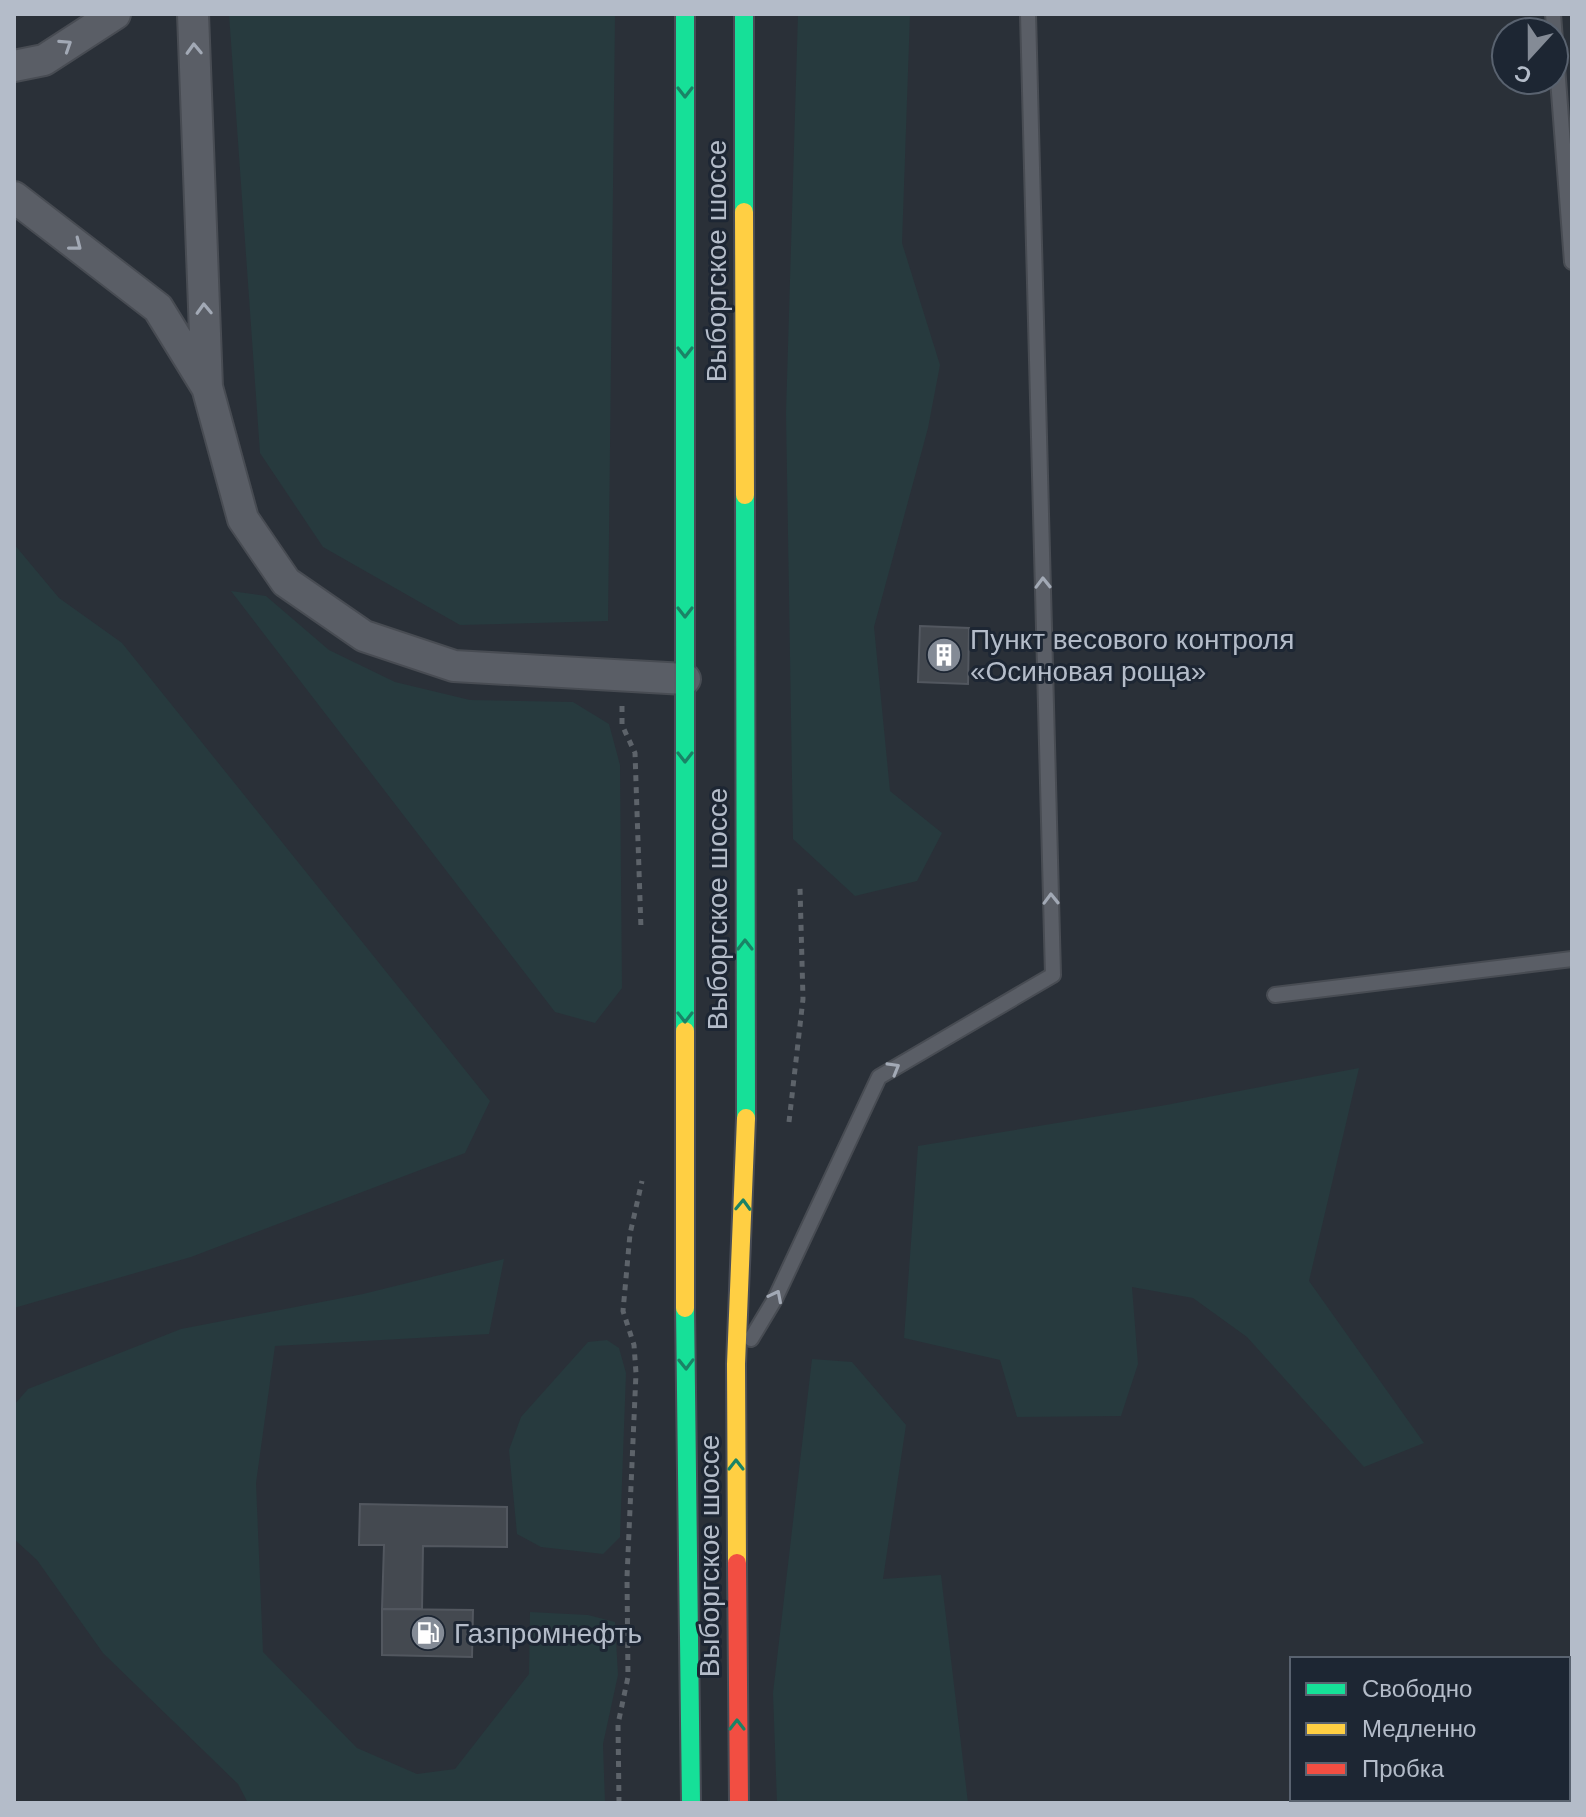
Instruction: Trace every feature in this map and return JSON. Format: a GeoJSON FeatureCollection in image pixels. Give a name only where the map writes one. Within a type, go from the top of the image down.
{"type":"FeatureCollection","features":[{"type":"Feature","properties":{"kind":"main road","name":"Выборгское шоссе"},"geometry":{"type":"LineString","coordinates":[[685,14],[685,1286],[691,1803]]}},
{"type":"Feature","properties":{"kind":"main road","name":"Выборгское шоссе"},"geometry":{"type":"LineString","coordinates":[[739,1803],[736,1364],[746,1140],[744,14]]}},
{"type":"Feature","properties":{"kind":"street"},"geometry":{"type":"LineString","coordinates":[[14,66],[44,60],[115,14]]}},
{"type":"Feature","properties":{"kind":"street"},"geometry":{"type":"LineString","coordinates":[[193,14],[207,387],[243,519],[286,582],[364,636],[454,666],[685,679]]}},
{"type":"Feature","properties":{"kind":"street"},"geometry":{"type":"LineString","coordinates":[[14,197],[158,308],[207,387]]}},
{"type":"Feature","properties":{"kind":"lane"},"geometry":{"type":"LineString","coordinates":[[736,1364],[775,1299],[879,1077],[1053,975],[1028,14]]}},
{"type":"Feature","properties":{"kind":"lane"},"geometry":{"type":"LineString","coordinates":[[1553,14],[1572,262]]}},
{"type":"Feature","properties":{"kind":"lane"},"geometry":{"type":"LineString","coordinates":[[1275,995],[1572,959]]}},
{"type":"Feature","properties":{"kind":"path"},"geometry":{"type":"LineString","coordinates":[[623,676],[622,725],[635,753],[642,938]]}},
{"type":"Feature","properties":{"kind":"path"},"geometry":{"type":"LineString","coordinates":[[789,1124],[803,999],[800,888]]}},
{"type":"Feature","properties":{"kind":"path"},"geometry":{"type":"LineString","coordinates":[[619,1803],[618,1724],[628,1677],[627,1577],[636,1373],[634,1345],[623,1311],[630,1234],[645,1166]]}},
{"type":"Feature","properties":{"kind":"green space"},"geometry":{"type":"Polygon","coordinates":[[[229,14],[615,14],[608,621],[460,625],[323,547],[260,453],[229,14]]]}},
{"type":"Feature","properties":{"kind":"green space"},"geometry":{"type":"Polygon","coordinates":[[[798,14],[910,14],[902,243],[940,365],[928,428],[874,627],[890,791],[942,833],[917,881],[855,896],[793,839],[786,413],[798,14]]]}},
{"type":"Feature","properties":{"kind":"green space"},"geometry":{"type":"Polygon","coordinates":[[[14,544],[59,598],[122,643],[490,1101],[465,1153],[191,1257],[14,1308],[14,544]]]}},
{"type":"Feature","properties":{"kind":"green space"},"geometry":{"type":"Polygon","coordinates":[[[231,591],[266,596],[329,650],[395,682],[470,700],[573,702],[609,724],[620,765],[622,988],[595,1023],[555,1012],[231,591]]]}},
{"type":"Feature","properties":{"kind":"green space"},"geometry":{"type":"Polygon","coordinates":[[[1359,1068],[1309,1281],[1424,1443],[1364,1467],[1247,1337],[1193,1298],[1132,1287],[1138,1364],[1121,1416],[1017,1417],[1000,1360],[904,1338],[918,1146],[1166,1105],[1359,1068]]]}},
{"type":"Feature","properties":{"kind":"green space"},"geometry":{"type":"Polygon","coordinates":[[[504,1259],[489,1334],[275,1346],[256,1483],[263,1652],[357,1748],[417,1774],[455,1769],[529,1674],[530,1612],[588,1615],[615,1622],[618,1675],[603,1744],[605,1803],[248,1803],[238,1784],[103,1653],[37,1560],[14,1539],[14,1405],[28,1389],[181,1329],[363,1294],[504,1259]]]}},
{"type":"Feature","properties":{"kind":"green space"},"geometry":{"type":"Polygon","coordinates":[[[607,1340],[619,1348],[626,1373],[620,1537],[603,1554],[541,1547],[517,1534],[509,1450],[521,1417],[588,1342],[607,1340]]]}},
{"type":"Feature","properties":{"kind":"green space"},"geometry":{"type":"Polygon","coordinates":[[[812,1359],[852,1362],[906,1425],[883,1579],[941,1575],[968,1803],[777,1803],[773,1693],[812,1359]]]}},
{"type":"Feature","properties":{"kind":"building","name":"Пункт весового контроля «Осиновая роща»"},"geometry":{"type":"Polygon","coordinates":[[[920,626],[969,628],[968,684],[918,682],[920,626]]]}},
{"type":"Feature","properties":{"kind":"building"},"geometry":{"type":"Polygon","coordinates":[[[360,1504],[507,1507],[507,1547],[423,1546],[422,1609],[382,1609],[384,1545],[359,1545],[360,1504]]]}},
{"type":"Feature","properties":{"kind":"building","name":"Газпромнефть"},"geometry":{"type":"Polygon","coordinates":[[[382,1609],[473,1610],[472,1657],[382,1655],[382,1609]]]}},
{"type":"Feature","properties":{"kind":"traffic: fast"},"geometry":{"type":"LineString","coordinates":[[685,14],[685,1031]]}},
{"type":"Feature","properties":{"kind":"traffic: fast"},"geometry":{"type":"LineString","coordinates":[[744,14],[744,212]]}},
{"type":"Feature","properties":{"kind":"traffic: fast"},"geometry":{"type":"LineString","coordinates":[[745,495],[746,1118]]}},
{"type":"Feature","properties":{"kind":"traffic: fast"},"geometry":{"type":"LineString","coordinates":[[685,1308],[691,1803]]}},
{"type":"Feature","properties":{"kind":"traffic: slow"},"geometry":{"type":"LineString","coordinates":[[744,212],[745,495]]}},
{"type":"Feature","properties":{"kind":"traffic: slow"},"geometry":{"type":"LineString","coordinates":[[685,1031],[685,1308]]}},
{"type":"Feature","properties":{"kind":"traffic: slow"},"geometry":{"type":"LineString","coordinates":[[737,1563],[736,1364],[746,1118]]}},
{"type":"Feature","properties":{"kind":"traffic: jam"},"geometry":{"type":"LineString","coordinates":[[737,1563],[739,1803]]}},
{"type":"Feature","properties":{"kind":"place","name":"Пункт весового контроля «Осиновая роща»"},"geometry":{"type":"Point","coordinates":[944,655]}},
{"type":"Feature","properties":{"kind":"place","name":"Газпромнефть"},"geometry":{"type":"Point","coordinates":[428,1633]}}]}
